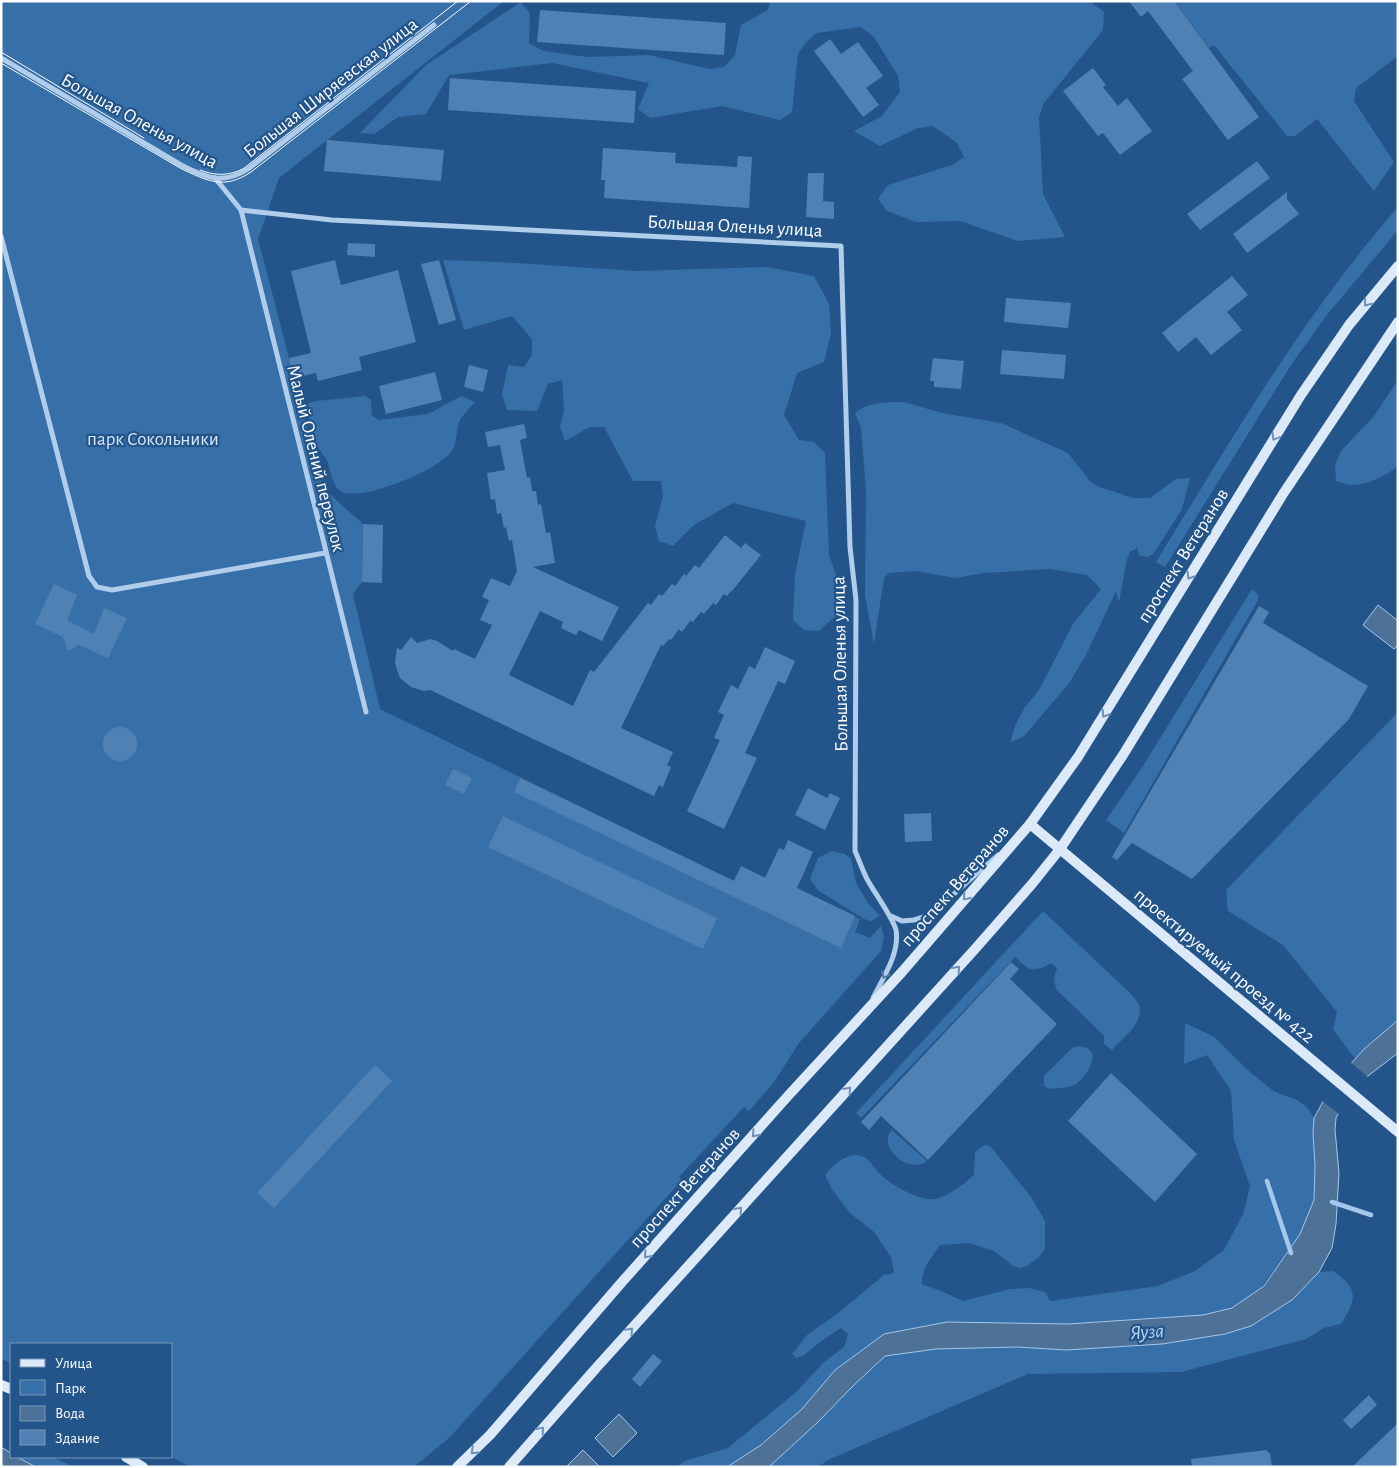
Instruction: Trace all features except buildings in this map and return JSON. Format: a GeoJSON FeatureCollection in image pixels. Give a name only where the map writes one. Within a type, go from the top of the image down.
{"type":"FeatureCollection","features":[{"type":"Feature","properties":{"kind":"main road","name":"проспект Ветеранов"},"geometry":{"type":"LineString","coordinates":[[457,1467],[490,1435],[622,1282],[902,972],[1030,824],[1078,757],[1301,394],[1350,324],[1398,266]]}},
{"type":"Feature","properties":{"kind":"main road"},"geometry":{"type":"LineString","coordinates":[[509,1467],[981,942],[1060,849],[1124,755],[1283,494],[1398,322]]}},
{"type":"Feature","properties":{"kind":"main road","name":"проектируемый проезд № 422"},"geometry":{"type":"LineString","coordinates":[[1030,824],[1398,1132]]}},
{"type":"Feature","properties":{"kind":"main road"},"geometry":{"type":"LineString","coordinates":[[128,1458],[143,1467]]}},
{"type":"Feature","properties":{"kind":"street","name":"Большая Ширяевская улица"},"geometry":{"type":"LineString","coordinates":[[215,178],[235,176],[248,169],[434,25]]}},
{"type":"Feature","properties":{"kind":"street","name":"Большая Оленья улица"},"geometry":{"type":"LineString","coordinates":[[1,58],[181,165],[201,175],[215,178],[241,210],[332,220],[841,246],[850,547],[856,600],[855,851],[866,877],[887,913]]}},
{"type":"Feature","properties":{"kind":"street","name":"Малый Олений переулок"},"geometry":{"type":"LineString","coordinates":[[241,210],[366,712]]}},
{"type":"Feature","properties":{"kind":"street"},"geometry":{"type":"LineString","coordinates":[[1,236],[89,576],[98,587],[112,590],[325,553]]}},
{"type":"Feature","properties":{"kind":"street"},"geometry":{"type":"LineString","coordinates":[[887,913],[895,919],[902,921],[914,920],[930,915],[1021,834]]}},
{"type":"Feature","properties":{"kind":"street"},"geometry":{"type":"LineString","coordinates":[[870,1006],[895,949],[896,931],[893,921],[887,913]]}},
{"type":"Feature","properties":{"kind":"green space","name":"парк Сокольники"},"geometry":{"type":"Polygon","coordinates":[[[1,1],[504,1],[279,178],[258,239],[323,488],[363,524],[362,582],[353,594],[380,709],[734,881],[741,866],[806,897],[807,893],[860,919],[855,932],[870,938],[881,926],[884,937],[881,951],[799,1043],[774,1082],[749,1111],[744,1107],[679,1177],[682,1180],[450,1437],[414,1467],[190,1467],[172,1458],[172,1343],[10,1343],[10,1363],[1,1358],[1,1]]]}},
{"type":"Feature","properties":{"kind":"green space"},"geometry":{"type":"Polygon","coordinates":[[[770,1],[1089,1],[1104,12],[1103,30],[1044,103],[1039,117],[1043,194],[1065,237],[1018,241],[960,221],[916,222],[887,211],[878,199],[888,185],[952,165],[964,157],[957,143],[933,126],[918,128],[880,146],[854,131],[882,116],[900,92],[898,76],[874,37],[861,27],[817,33],[806,42],[798,54],[792,112],[780,120],[722,106],[650,118],[638,109],[649,83],[552,63],[449,75],[426,114],[398,117],[374,134],[360,133],[426,65],[521,2],[530,14],[529,43],[543,51],[588,57],[649,55],[709,69],[724,67],[735,55],[741,25],[768,10],[770,1]]]}},
{"type":"Feature","properties":{"kind":"green space"},"geometry":{"type":"Polygon","coordinates":[[[1174,1],[1398,1],[1398,56],[1356,88],[1354,101],[1394,162],[1374,191],[1317,119],[1295,136],[1287,136],[1214,45],[1209,48],[1174,1]]]}},
{"type":"Feature","properties":{"kind":"green space"},"geometry":{"type":"Polygon","coordinates":[[[1398,207],[1398,230],[1326,316],[1291,365],[1165,567],[1156,562],[1240,425],[1299,335],[1363,249],[1398,207]]]}},
{"type":"Feature","properties":{"kind":"green space"},"geometry":{"type":"Polygon","coordinates":[[[443,260],[637,271],[767,267],[814,276],[829,304],[831,333],[824,362],[797,373],[784,415],[799,440],[814,442],[825,453],[829,555],[844,597],[841,611],[819,631],[804,630],[793,620],[795,574],[806,521],[733,503],[694,525],[673,546],[659,541],[655,526],[663,496],[661,481],[633,481],[604,427],[590,427],[565,441],[560,427],[564,411],[562,380],[548,384],[537,411],[507,410],[502,395],[508,365],[524,367],[532,355],[532,339],[512,316],[464,330],[443,260]]]}},
{"type":"Feature","properties":{"kind":"green space"},"geometry":{"type":"Polygon","coordinates":[[[1398,380],[1398,466],[1370,482],[1358,485],[1336,481],[1335,465],[1341,451],[1374,416],[1398,380]]]}},
{"type":"Feature","properties":{"kind":"green space"},"geometry":{"type":"Polygon","coordinates":[[[365,396],[371,400],[372,416],[379,420],[428,414],[461,396],[475,402],[460,420],[453,449],[434,466],[418,475],[381,489],[350,494],[340,491],[333,482],[327,461],[318,447],[312,431],[308,414],[308,403],[365,396]]]}},
{"type":"Feature","properties":{"kind":"green space"},"geometry":{"type":"Polygon","coordinates":[[[904,402],[942,413],[1001,423],[1068,453],[1091,482],[1097,486],[1133,498],[1150,498],[1176,479],[1190,478],[1182,509],[1154,553],[1148,557],[1140,556],[1137,548],[1130,552],[1119,602],[1116,591],[1087,653],[1070,682],[1024,736],[1010,743],[1015,726],[1025,707],[1039,690],[1073,624],[1101,589],[1087,575],[1050,569],[984,573],[955,578],[917,571],[889,573],[884,578],[874,644],[865,595],[866,491],[861,428],[855,413],[869,405],[904,402]]]}},
{"type":"Feature","properties":{"kind":"green space"},"geometry":{"type":"Polygon","coordinates":[[[1252,589],[1259,595],[1257,602],[1124,833],[1106,820],[1143,766],[1252,589]]]}},
{"type":"Feature","properties":{"kind":"green space"},"geometry":{"type":"Polygon","coordinates":[[[1398,712],[1398,1020],[1355,1059],[1333,1029],[1337,1012],[1283,945],[1228,911],[1226,890],[1398,712]]]}},
{"type":"Feature","properties":{"kind":"green space"},"geometry":{"type":"Polygon","coordinates":[[[831,851],[845,854],[851,859],[856,883],[868,903],[880,916],[871,921],[864,919],[819,891],[810,879],[818,858],[831,851]]]}},
{"type":"Feature","properties":{"kind":"green space"},"geometry":{"type":"Polygon","coordinates":[[[1043,911],[1130,993],[1138,1003],[1139,1016],[1127,1035],[1112,1050],[1104,1044],[1104,1036],[1056,989],[1054,978],[1057,968],[1051,963],[1039,969],[1031,969],[1015,957],[861,1118],[856,1113],[1043,911]]]}},
{"type":"Feature","properties":{"kind":"green space"},"geometry":{"type":"Polygon","coordinates":[[[1185,1023],[1214,1037],[1251,1073],[1275,1092],[1297,1100],[1308,1108],[1314,1118],[1314,1200],[1300,1234],[1261,1288],[1232,1308],[1203,1315],[1068,1324],[947,1322],[885,1334],[835,1370],[802,1409],[761,1445],[727,1467],[677,1467],[685,1461],[728,1448],[796,1392],[823,1363],[844,1347],[848,1334],[841,1328],[803,1356],[796,1358],[792,1354],[807,1335],[837,1314],[884,1275],[894,1273],[891,1257],[874,1232],[850,1213],[833,1191],[825,1175],[841,1160],[852,1155],[864,1157],[891,1183],[913,1195],[935,1199],[961,1186],[974,1175],[975,1152],[985,1145],[990,1146],[1031,1197],[1045,1221],[1045,1248],[1039,1257],[1027,1266],[1020,1268],[1013,1266],[994,1251],[969,1243],[940,1245],[925,1268],[922,1284],[963,1301],[1010,1289],[1030,1288],[1045,1292],[1050,1301],[1158,1286],[1195,1271],[1224,1250],[1244,1212],[1250,1186],[1234,1140],[1231,1091],[1207,1055],[1184,1064],[1185,1023]]]}},
{"type":"Feature","properties":{"kind":"green space"},"geometry":{"type":"Polygon","coordinates":[[[1079,1046],[1087,1048],[1091,1052],[1092,1057],[1089,1069],[1081,1080],[1076,1084],[1066,1087],[1049,1089],[1044,1086],[1044,1076],[1072,1048],[1079,1046]]]}},
{"type":"Feature","properties":{"kind":"green space"},"geometry":{"type":"Polygon","coordinates":[[[892,1130],[927,1161],[920,1165],[912,1165],[897,1157],[891,1151],[888,1144],[888,1137],[892,1130]]]}},
{"type":"Feature","properties":{"kind":"green space"},"geometry":{"type":"Polygon","coordinates":[[[1333,1271],[1351,1289],[1353,1295],[1350,1307],[1341,1324],[1324,1328],[1306,1339],[1181,1372],[1028,1374],[828,1460],[818,1467],[769,1467],[885,1356],[936,1349],[1017,1347],[1066,1350],[1162,1344],[1292,1300],[1319,1272],[1333,1271]]]}},
{"type":"Feature","properties":{"kind":"green space"},"geometry":{"type":"Polygon","coordinates":[[[19,1458],[54,1458],[74,1467],[36,1467],[19,1458]]]}},
{"type":"Feature","properties":{"kind":"water"},"geometry":{"type":"Polygon","coordinates":[[[1378,605],[1398,621],[1398,645],[1394,649],[1363,625],[1378,605]]]}},
{"type":"Feature","properties":{"kind":"water","name":"Яуза"},"geometry":{"type":"Polygon","coordinates":[[[1398,1020],[1398,1053],[1360,1082],[1346,1099],[1336,1118],[1335,1130],[1339,1173],[1336,1224],[1332,1248],[1319,1272],[1292,1300],[1251,1326],[1225,1334],[1162,1344],[1066,1350],[1017,1347],[936,1349],[885,1356],[769,1467],[727,1467],[761,1445],[802,1409],[835,1370],[884,1334],[947,1322],[1068,1324],[1203,1315],[1232,1308],[1264,1286],[1300,1234],[1314,1200],[1314,1118],[1325,1098],[1342,1074],[1363,1050],[1398,1020]]]}},
{"type":"Feature","properties":{"kind":"water"},"geometry":{"type":"Polygon","coordinates":[[[619,1414],[637,1433],[613,1457],[595,1438],[619,1414]]]}},
{"type":"Feature","properties":{"kind":"water"},"geometry":{"type":"Polygon","coordinates":[[[1,1447],[10,1452],[10,1458],[19,1458],[36,1467],[1,1467],[1,1447]]]}},
{"type":"Feature","properties":{"kind":"water"},"geometry":{"type":"Polygon","coordinates":[[[583,1450],[600,1467],[566,1467],[583,1450]]]}},
{"type":"Feature","properties":{"kind":"pier"},"geometry":{"type":"Polygon","coordinates":[[[1349,1061],[1369,1078],[1348,1100],[1340,1115],[1321,1100],[1349,1061]]]}},
{"type":"Feature","properties":{"kind":"waterway"},"geometry":{"type":"LineString","coordinates":[[1267,1181],[1291,1253]]}},
{"type":"Feature","properties":{"kind":"waterway"},"geometry":{"type":"LineString","coordinates":[[1332,1202],[1371,1215]]}},
{"type":"Feature","properties":{"kind":"tram line"},"geometry":{"type":"LineString","coordinates":[[200,170],[222,174],[243,169],[458,1]]}},
{"type":"Feature","properties":{"kind":"tram line"},"geometry":{"type":"LineString","coordinates":[[1,63],[180,168],[207,180],[215,182],[232,181],[251,172],[471,1]]}},
{"type":"Feature","properties":{"kind":"tram line"},"geometry":{"type":"LineString","coordinates":[[1,52],[144,138]]}}]}
